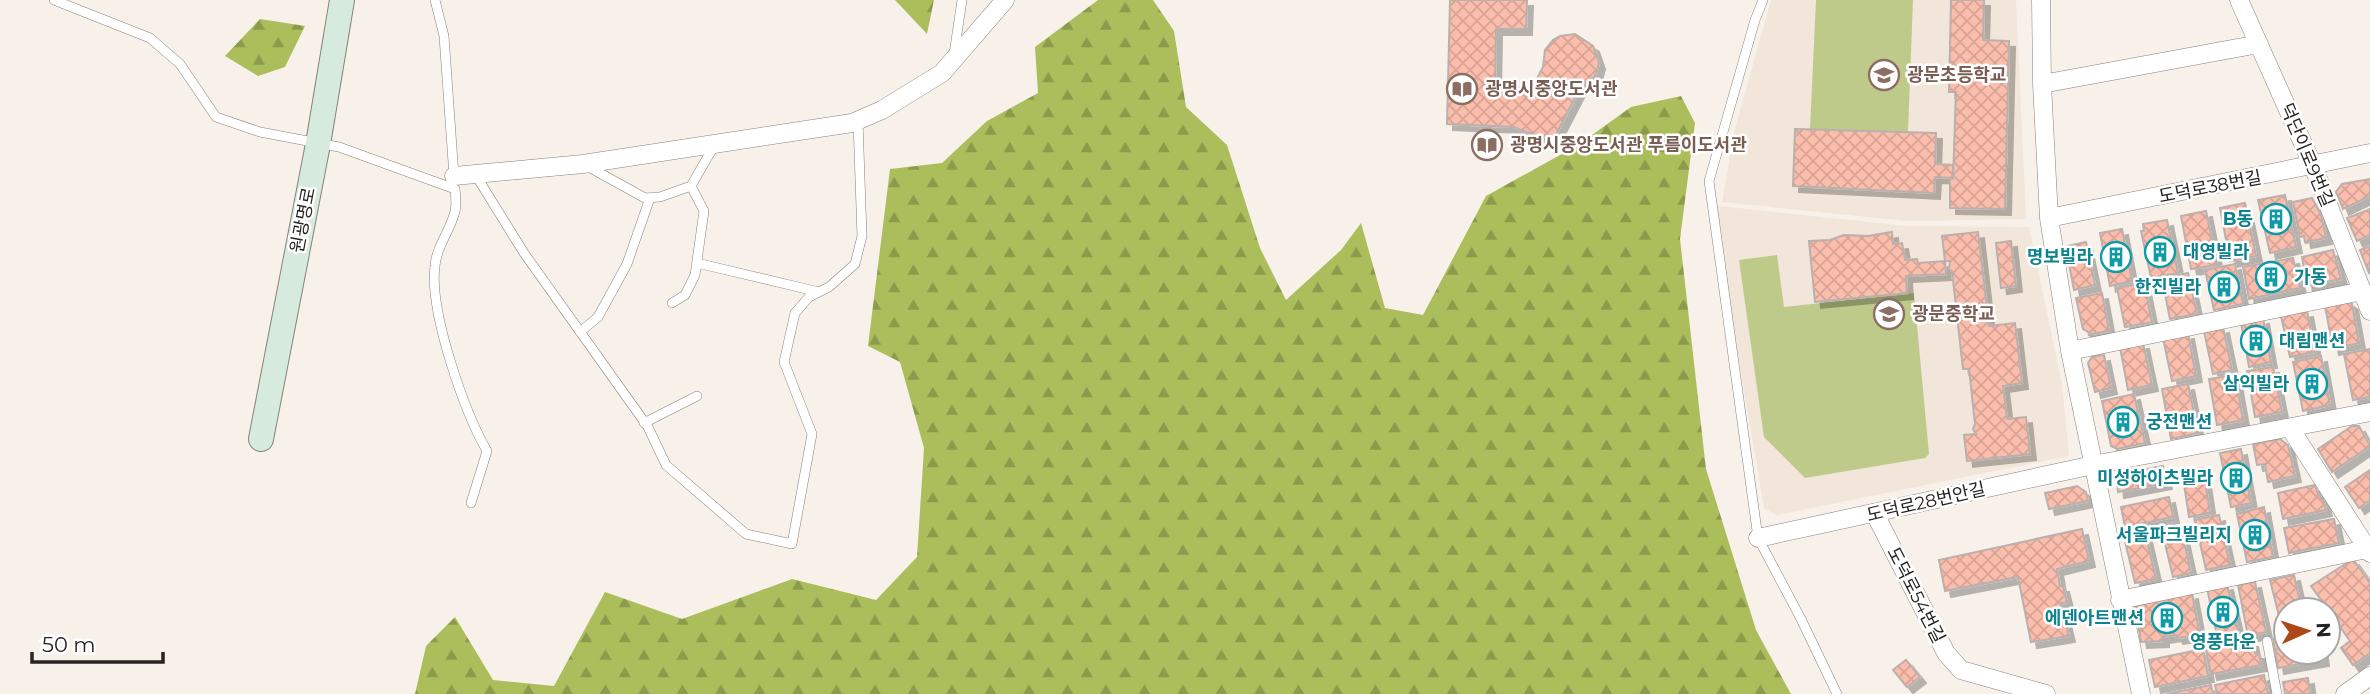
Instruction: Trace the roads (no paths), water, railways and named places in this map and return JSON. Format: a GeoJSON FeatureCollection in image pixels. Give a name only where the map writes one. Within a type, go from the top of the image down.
{"type":"FeatureCollection","features":[{"type":"Feature","properties":{"kind":"street","name":"원광명로"},"geometry":{"type":"LineString","coordinates":[[261,439],[318,144],[342,0]]}},
{"type":"Feature","properties":{"kind":"street"},"geometry":{"type":"LineString","coordinates":[[455,183],[475,174],[583,164],[858,121],[882,110],[942,73],[1004,0]]}},
{"type":"Feature","properties":{"kind":"street"},"geometry":{"type":"LineString","coordinates":[[2041,0],[2049,218],[2070,351],[2141,694]]}},
{"type":"Feature","properties":{"kind":"street","name":"덕단이로9번길"},"geometry":{"type":"LineString","coordinates":[[2239,0],[2313,166],[2370,311]]}},
{"type":"Feature","properties":{"kind":"street"},"geometry":{"type":"LineString","coordinates":[[2042,84],[2259,44]]}},
{"type":"Feature","properties":{"kind":"street","name":"도덕로38번길"},"geometry":{"type":"LineString","coordinates":[[2049,218],[2370,153]]}},
{"type":"Feature","properties":{"kind":"street"},"geometry":{"type":"LineString","coordinates":[[2070,351],[2362,291]]}},
{"type":"Feature","properties":{"kind":"street","name":"도덕로28번안길"},"geometry":{"type":"LineString","coordinates":[[1758,538],[2093,465],[2370,412]]}},
{"type":"Feature","properties":{"kind":"street"},"geometry":{"type":"LineString","coordinates":[[2120,600],[2369,551],[2290,428]]}},
{"type":"Feature","properties":{"kind":"street","name":"도덕로54번길"},"geometry":{"type":"LineString","coordinates":[[1875,514],[1946,653],[1961,670],[2046,694]]}},
{"type":"Feature","properties":{"kind":"street"},"geometry":{"type":"LineString","coordinates":[[2345,694],[2370,676]]}},
{"type":"Feature","properties":{"kind":"lane"},"geometry":{"type":"LineString","coordinates":[[54,0],[150,38],[180,64],[216,117],[260,132],[340,147],[455,183]]}},
{"type":"Feature","properties":{"kind":"lane"},"geometry":{"type":"LineString","coordinates":[[435,0],[444,36],[455,214],[435,263],[434,291],[467,412],[487,451],[471,503]]}},
{"type":"Feature","properties":{"kind":"lane"},"geometry":{"type":"LineString","coordinates":[[953,60],[962,0]]}},
{"type":"Feature","properties":{"kind":"lane"},"geometry":{"type":"LineString","coordinates":[[1763,0],[1709,181],[1758,538],[1838,694]]}},
{"type":"Feature","properties":{"kind":"lane"},"geometry":{"type":"LineString","coordinates":[[475,174],[524,253],[645,423],[666,465],[746,534],[792,544],[813,434],[784,362],[794,313],[809,298],[829,287],[855,264],[862,236],[858,121]]}},
{"type":"Feature","properties":{"kind":"lane"},"geometry":{"type":"LineString","coordinates":[[583,164],[645,198],[660,197],[691,186],[715,144]]}},
{"type":"Feature","properties":{"kind":"lane"},"geometry":{"type":"LineString","coordinates":[[672,303],[685,295],[695,275],[697,263],[704,211],[691,186]]}},
{"type":"Feature","properties":{"kind":"lane"},"geometry":{"type":"LineString","coordinates":[[580,332],[598,317],[627,264],[650,198]]}},
{"type":"Feature","properties":{"kind":"lane"},"geometry":{"type":"LineString","coordinates":[[697,263],[819,292]]}},
{"type":"Feature","properties":{"kind":"lane"},"geometry":{"type":"LineString","coordinates":[[645,423],[697,396]]}},
{"type":"Feature","properties":{"kind":"lane"},"geometry":{"type":"LineString","coordinates":[[2267,641],[2277,694]]}},
{"type":"Feature","properties":{"kind":"place","name":"광문초등학교"},"geometry":{"type":"Point","coordinates":[1884,75]}},
{"type":"Feature","properties":{"kind":"place","name":"광명시중앙도서관"},"geometry":{"type":"Point","coordinates":[1462,89]}},
{"type":"Feature","properties":{"kind":"place","name":"광명시중앙도서관 푸름이도서관"},"geometry":{"type":"Point","coordinates":[1487,145]}},
{"type":"Feature","properties":{"kind":"place","name":"B동"},"geometry":{"type":"Point","coordinates":[2276,219]}},
{"type":"Feature","properties":{"kind":"place","name":"대영빌라"},"geometry":{"type":"Point","coordinates":[2160,252]}},
{"type":"Feature","properties":{"kind":"place","name":"명보빌라"},"geometry":{"type":"Point","coordinates":[2116,257]}},
{"type":"Feature","properties":{"kind":"place","name":"가동"},"geometry":{"type":"Point","coordinates":[2271,277]}},
{"type":"Feature","properties":{"kind":"place","name":"한진빌라"},"geometry":{"type":"Point","coordinates":[2224,287]}},
{"type":"Feature","properties":{"kind":"place","name":"광문중학교"},"geometry":{"type":"Point","coordinates":[1889,314]}},
{"type":"Feature","properties":{"kind":"place","name":"대림맨션"},"geometry":{"type":"Point","coordinates":[2256,341]}},
{"type":"Feature","properties":{"kind":"place","name":"삼익빌라"},"geometry":{"type":"Point","coordinates":[2312,384]}},
{"type":"Feature","properties":{"kind":"place","name":"궁전맨션"},"geometry":{"type":"Point","coordinates":[2123,422]}},
{"type":"Feature","properties":{"kind":"place","name":"미성하이츠빌라"},"geometry":{"type":"Point","coordinates":[2236,478]}},
{"type":"Feature","properties":{"kind":"place","name":"서울파크빌리지"},"geometry":{"type":"Point","coordinates":[2255,535]}},
{"type":"Feature","properties":{"kind":"place","name":"영풍타운"},"geometry":{"type":"Point","coordinates":[2223,612]}},
{"type":"Feature","properties":{"kind":"place","name":"에덴아트맨션"},"geometry":{"type":"Point","coordinates":[2167,618]}}]}
